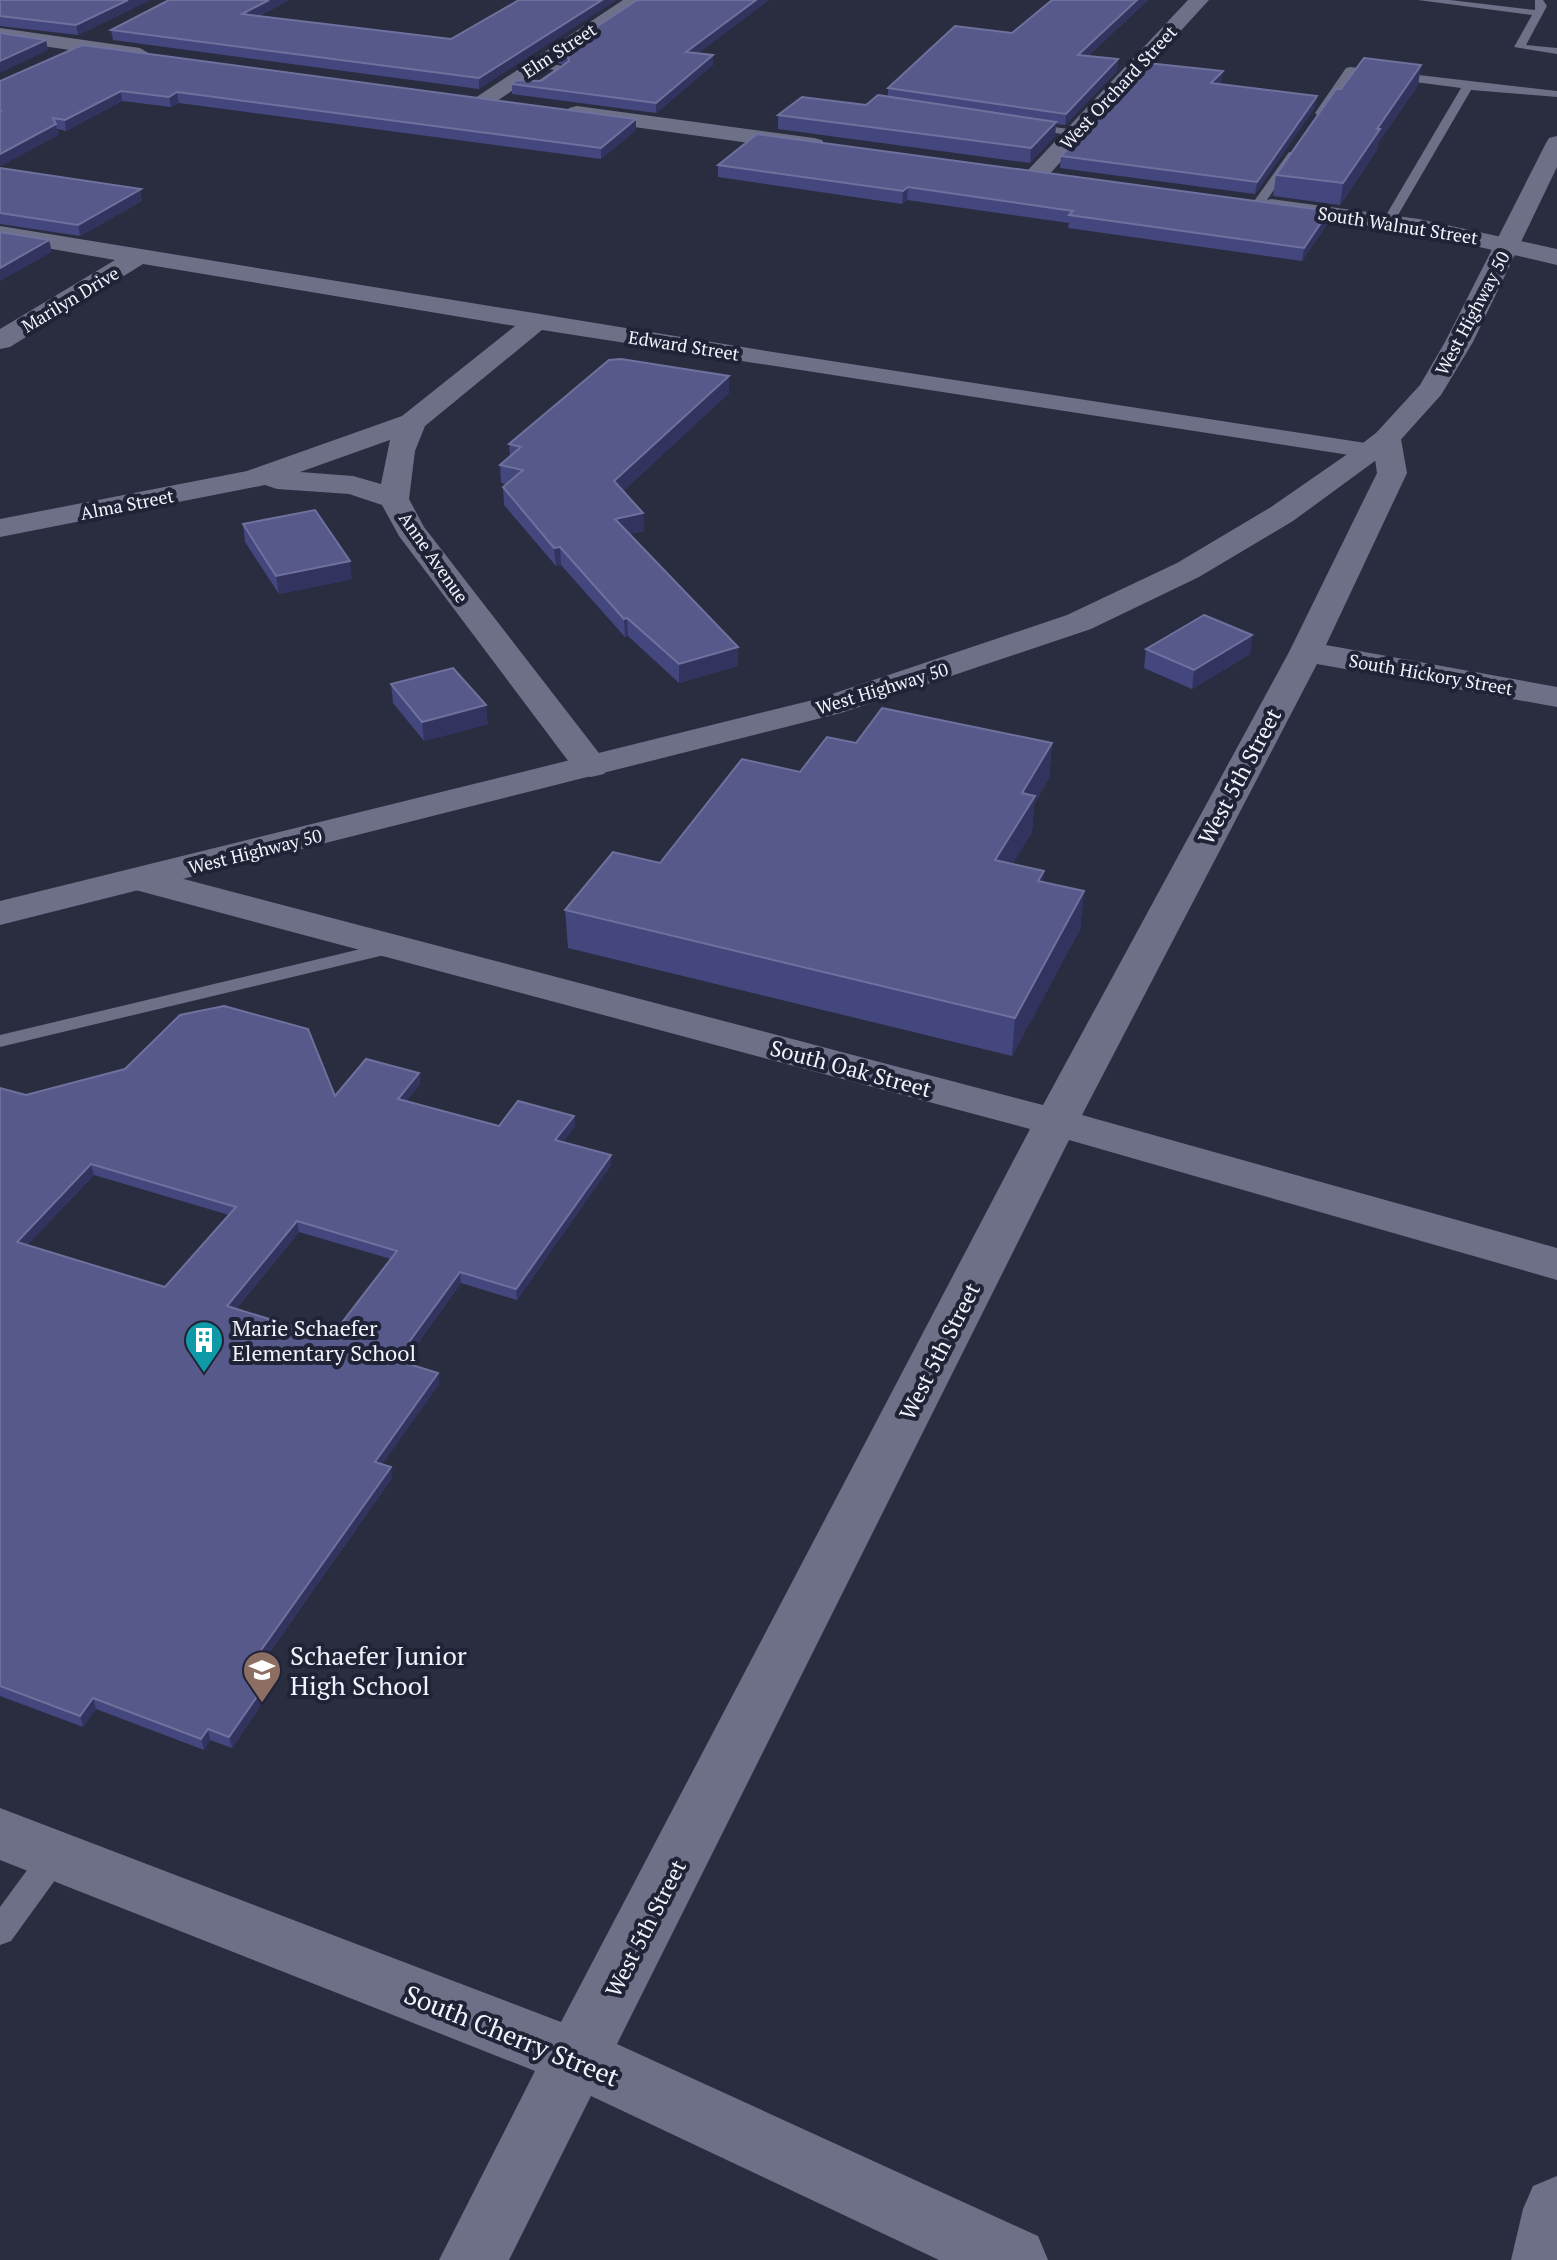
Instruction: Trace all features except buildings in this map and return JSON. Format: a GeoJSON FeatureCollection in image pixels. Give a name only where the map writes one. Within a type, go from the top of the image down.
{"type":"FeatureCollection","features":[{"type":"Feature","properties":{"kind":"street","name":"Elm Street"},"geometry":{"type":"LineString","coordinates":[[475,99],[510,95],[538,64],[636,0]]}},
{"type":"Feature","properties":{"kind":"street","name":"West Orchard Street"},"geometry":{"type":"LineString","coordinates":[[1068,179],[1029,173],[1076,133],[1199,0]]}},
{"type":"Feature","properties":{"kind":"street"},"geometry":{"type":"LineString","coordinates":[[40,65],[120,26]]}},
{"type":"Feature","properties":{"kind":"street"},"geometry":{"type":"LineString","coordinates":[[0,34],[158,56]]}},
{"type":"Feature","properties":{"kind":"street"},"geometry":{"type":"LineString","coordinates":[[562,111],[831,147]]}},
{"type":"Feature","properties":{"kind":"street","name":"West Highway 50"},"geometry":{"type":"LineString","coordinates":[[0,913],[829,706],[1079,622],[1188,570],[1282,514],[1378,446],[1431,389],[1459,342],[1557,143]]}},
{"type":"Feature","properties":{"kind":"street","name":"South Walnut Street"},"geometry":{"type":"LineString","coordinates":[[1250,203],[1388,222],[1557,257]]}},
{"type":"Feature","properties":{"kind":"street","name":"Edward Street"},"geometry":{"type":"LineString","coordinates":[[0,233],[537,321],[1378,446]]}},
{"type":"Feature","properties":{"kind":"street","name":"Marilyn Drive"},"geometry":{"type":"LineString","coordinates":[[0,341],[139,256]]}},
{"type":"Feature","properties":{"kind":"street"},"geometry":{"type":"LineString","coordinates":[[412,422],[537,321]]}},
{"type":"Feature","properties":{"kind":"street","name":"Alma Street"},"geometry":{"type":"LineString","coordinates":[[0,528],[254,479],[412,422]]}},
{"type":"Feature","properties":{"kind":"street","name":"Anne Avenue"},"geometry":{"type":"LineString","coordinates":[[412,422],[400,451],[394,499],[410,529],[591,766]]}},
{"type":"Feature","properties":{"kind":"street","name":"West 5th Street"},"geometry":{"type":"LineString","coordinates":[[473,2260],[1056,1122],[1306,652],[1392,473],[1378,446]]}},
{"type":"Feature","properties":{"kind":"street","name":"Alma Street"},"geometry":{"type":"LineString","coordinates":[[254,479],[353,485],[394,499]]}},
{"type":"Feature","properties":{"kind":"street","name":"South Hickory Street"},"geometry":{"type":"LineString","coordinates":[[1306,652],[1557,697]]}},
{"type":"Feature","properties":{"kind":"street","name":"South Oak Street"},"geometry":{"type":"LineString","coordinates":[[142,880],[1056,1122],[1557,1264]]}},
{"type":"Feature","properties":{"kind":"street","name":"South Cherry Street"},"geometry":{"type":"LineString","coordinates":[[28,1845],[578,2058],[1014,2260]]}},
{"type":"Feature","properties":{"kind":"street"},"geometry":{"type":"LineString","coordinates":[[1545,2260],[1557,2209]]}},
{"type":"Feature","properties":{"kind":"lane"},"geometry":{"type":"LineString","coordinates":[[1423,0],[1539,13]]}},
{"type":"Feature","properties":{"kind":"lane"},"geometry":{"type":"LineString","coordinates":[[1537,0],[1542,6],[1519,47],[1557,51]]}},
{"type":"Feature","properties":{"kind":"lane"},"geometry":{"type":"LineString","coordinates":[[1314,123],[1350,70],[1557,94]]}},
{"type":"Feature","properties":{"kind":"lane"},"geometry":{"type":"LineString","coordinates":[[1388,222],[1468,86]]}},
{"type":"Feature","properties":{"kind":"lane"},"geometry":{"type":"LineString","coordinates":[[1014,125],[1076,133]]}},
{"type":"Feature","properties":{"kind":"lane"},"geometry":{"type":"LineString","coordinates":[[1250,203],[1298,146]]}},
{"type":"Feature","properties":{"kind":"lane"},"geometry":{"type":"LineString","coordinates":[[0,1041],[394,947]]}},
{"type":"Feature","properties":{"kind":"lane"},"geometry":{"type":"LineString","coordinates":[[0,1931],[28,1845]]}},
{"type":"Feature","properties":{"kind":"place","name":"Marie Schaefer Elementary School"},"geometry":{"type":"Point","coordinates":[204,1374]}},
{"type":"Feature","properties":{"kind":"place","name":"Schaefer Junior High School"},"geometry":{"type":"Point","coordinates":[262,1704]}}]}
